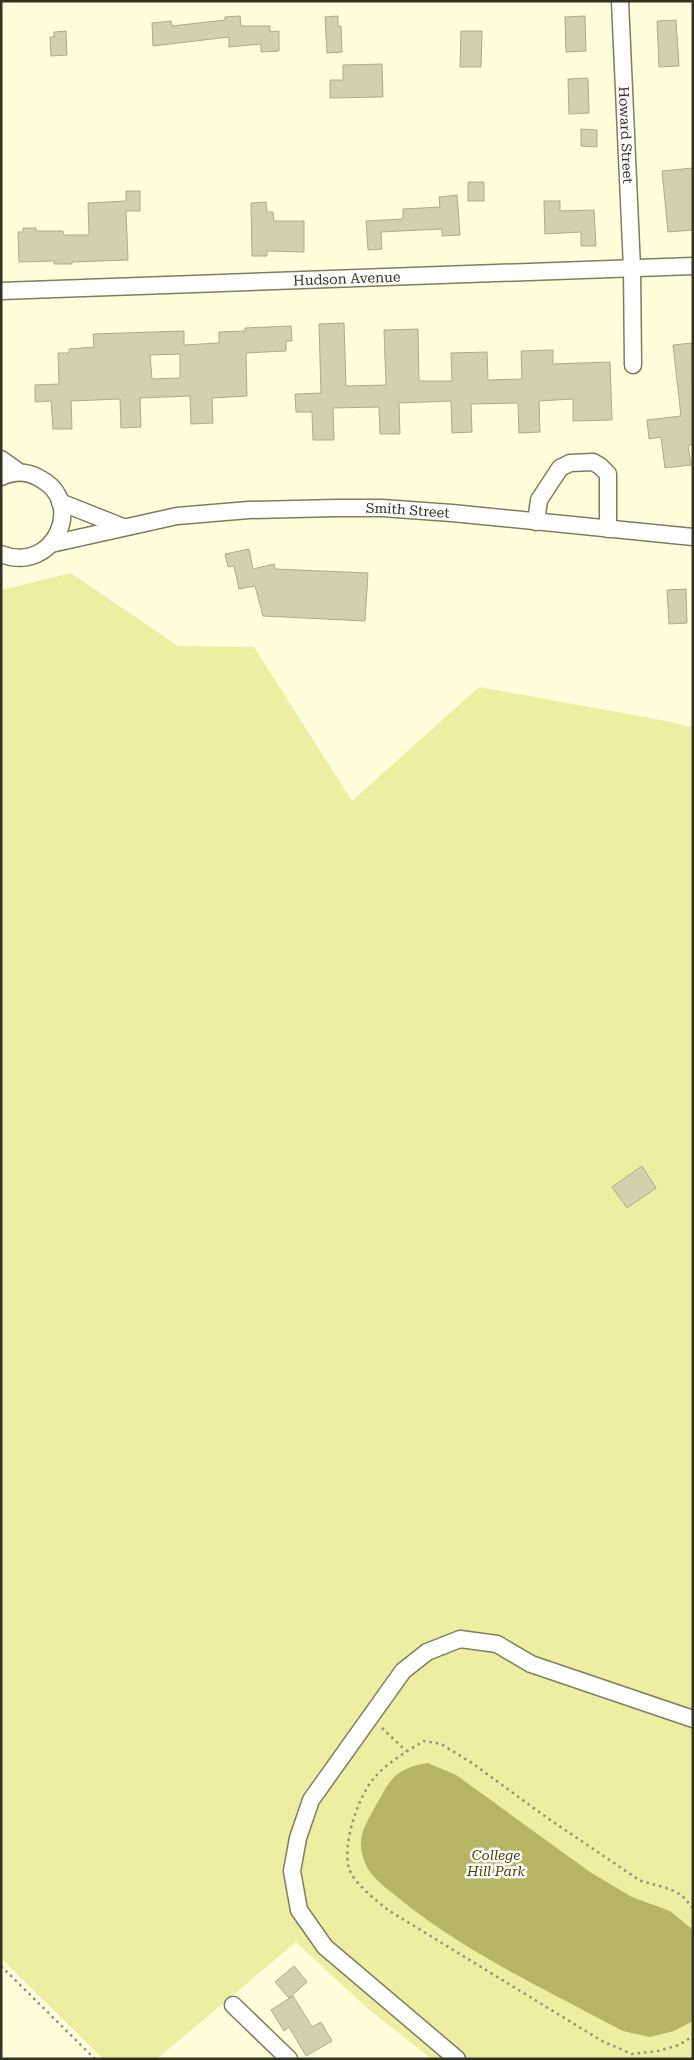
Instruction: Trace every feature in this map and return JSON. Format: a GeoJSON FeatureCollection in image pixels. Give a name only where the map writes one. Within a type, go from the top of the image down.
{"type":"FeatureCollection","features":[{"type":"Feature","properties":{"kind":"street","name":"Howard Street"},"geometry":{"type":"LineString","coordinates":[[620,1],[632,268],[634,365]]}},
{"type":"Feature","properties":{"kind":"street","name":"Hudson Avenue"},"geometry":{"type":"LineString","coordinates":[[1,291],[693,266]]}},
{"type":"Feature","properties":{"kind":"street"},"geometry":{"type":"LineString","coordinates":[[1,459],[19,472]]}},
{"type":"Feature","properties":{"kind":"street"},"geometry":{"type":"LineString","coordinates":[[536,522],[539,500],[560,468],[570,463],[593,462],[608,474],[608,529]]}},
{"type":"Feature","properties":{"kind":"street"},"geometry":{"type":"LineString","coordinates":[[1,476],[19,472],[32,474],[44,480],[54,490],[60,502],[62,513],[58,535],[51,544]]}},
{"type":"Feature","properties":{"kind":"street"},"geometry":{"type":"LineString","coordinates":[[60,502],[123,527]]}},
{"type":"Feature","properties":{"kind":"street","name":"Smith Street"},"geometry":{"type":"LineString","coordinates":[[1,554],[26,558],[36,555],[51,544],[123,527],[177,516],[250,510],[382,508],[693,537]]}},
{"type":"Feature","properties":{"kind":"street"},"geometry":{"type":"LineString","coordinates":[[457,2059],[325,1947],[299,1910],[292,1872],[298,1838],[312,1800],[403,1671],[427,1652],[460,1639],[497,1644],[531,1664],[693,1719]]}},
{"type":"Feature","properties":{"kind":"street"},"geometry":{"type":"LineString","coordinates":[[233,2005],[289,2059]]}},
{"type":"Feature","properties":{"kind":"path"},"geometry":{"type":"LineString","coordinates":[[370,1717],[406,1751]]}},
{"type":"Feature","properties":{"kind":"path"},"geometry":{"type":"LineString","coordinates":[[693,1908],[682,1896],[668,1888],[656,1887],[633,1876],[546,1817],[472,1762],[441,1744],[424,1741],[406,1751],[374,1778],[358,1803],[348,1838],[349,1869],[366,1892],[416,1929],[602,2041],[632,2054],[658,2051],[679,2045],[693,2036]]}},
{"type":"Feature","properties":{"kind":"path"},"geometry":{"type":"LineString","coordinates":[[1,1966],[95,2059]]}},
{"type":"Feature","properties":{"kind":"green space","name":"College Hill Park"},"geometry":{"type":"Polygon","coordinates":[[[71,573],[178,646],[254,647],[352,801],[479,687],[672,722],[693,728],[693,2059],[432,2059],[368,2009],[296,1942],[157,2059],[103,2059],[1,1958],[1,590],[71,573]]]}},
{"type":"Feature","properties":{"kind":"shaded area"},"geometry":{"type":"Polygon","coordinates":[[[428,1763],[456,1775],[590,1872],[632,1897],[670,1911],[693,1930],[693,2021],[674,2031],[650,2037],[623,2031],[476,1952],[421,1915],[371,1874],[361,1850],[362,1836],[370,1816],[394,1777],[400,1772],[416,1765],[428,1763]]]}},
{"type":"Feature","properties":{"kind":"building"},"geometry":{"type":"Polygon","coordinates":[[[240,16],[241,26],[270,26],[270,32],[279,31],[279,51],[261,52],[261,44],[229,47],[229,37],[153,46],[152,23],[171,21],[172,26],[225,20],[225,17],[240,16]]]}},
{"type":"Feature","properties":{"kind":"building"},"geometry":{"type":"Polygon","coordinates":[[[338,16],[338,26],[341,26],[342,52],[327,53],[325,17],[338,16]]]}},
{"type":"Feature","properties":{"kind":"building"},"geometry":{"type":"Polygon","coordinates":[[[585,16],[586,51],[566,52],[565,17],[585,16]]]}},
{"type":"Feature","properties":{"kind":"building"},"geometry":{"type":"Polygon","coordinates":[[[676,20],[679,66],[659,67],[657,21],[676,20]]]}},
{"type":"Feature","properties":{"kind":"building"},"geometry":{"type":"Polygon","coordinates":[[[66,31],[67,55],[51,56],[50,37],[54,37],[54,32],[66,31]]]}},
{"type":"Feature","properties":{"kind":"building"},"geometry":{"type":"Polygon","coordinates":[[[461,31],[482,31],[481,67],[460,67],[461,31]]]}},
{"type":"Feature","properties":{"kind":"building"},"geometry":{"type":"Polygon","coordinates":[[[382,64],[383,97],[330,98],[330,80],[343,80],[343,65],[382,64]]]}},
{"type":"Feature","properties":{"kind":"building"},"geometry":{"type":"Polygon","coordinates":[[[588,78],[589,113],[569,114],[568,79],[588,78]]]}},
{"type":"Feature","properties":{"kind":"building"},"geometry":{"type":"Polygon","coordinates":[[[581,129],[597,130],[597,147],[581,146],[581,129]]]}},
{"type":"Feature","properties":{"kind":"building"},"geometry":{"type":"Polygon","coordinates":[[[693,168],[693,230],[668,232],[662,171],[693,168]]]}},
{"type":"Feature","properties":{"kind":"building"},"geometry":{"type":"Polygon","coordinates":[[[468,182],[484,182],[484,201],[468,201],[468,182]]]}},
{"type":"Feature","properties":{"kind":"building"},"geometry":{"type":"Polygon","coordinates":[[[126,191],[140,191],[140,211],[126,211],[128,260],[72,262],[72,264],[54,264],[54,261],[19,262],[18,232],[23,232],[23,228],[36,228],[36,231],[63,231],[64,235],[89,235],[88,203],[126,201],[126,191]]]}},
{"type":"Feature","properties":{"kind":"building"},"geometry":{"type":"Polygon","coordinates":[[[457,195],[460,235],[442,236],[442,229],[381,232],[382,249],[368,250],[366,221],[403,219],[403,209],[440,207],[439,197],[457,195]]]}},
{"type":"Feature","properties":{"kind":"building"},"geometry":{"type":"Polygon","coordinates":[[[544,201],[560,201],[560,211],[594,210],[596,246],[581,246],[581,232],[545,234],[544,201]]]}},
{"type":"Feature","properties":{"kind":"building"},"geometry":{"type":"Polygon","coordinates":[[[266,202],[267,212],[273,212],[274,221],[304,221],[304,252],[267,251],[267,256],[252,256],[251,203],[266,202]]]}},
{"type":"Feature","properties":{"kind":"building"},"geometry":{"type":"Polygon","coordinates":[[[344,323],[346,386],[386,385],[384,330],[418,329],[419,381],[452,381],[451,353],[487,352],[488,380],[522,379],[521,351],[553,350],[553,364],[610,362],[612,420],[573,421],[573,399],[539,401],[540,432],[519,433],[518,403],[471,404],[472,432],[452,433],[451,401],[399,403],[400,434],[380,434],[379,407],[333,408],[334,440],[313,440],[312,412],[296,412],[295,394],[321,393],[319,324],[344,323]]]}},
{"type":"Feature","properties":{"kind":"building"},"geometry":{"type":"Polygon","coordinates":[[[291,326],[292,341],[286,341],[286,351],[246,353],[247,396],[212,398],[213,423],[191,424],[190,396],[140,398],[141,427],[121,428],[120,399],[71,401],[72,429],[53,429],[51,401],[35,402],[35,385],[59,384],[58,353],[69,353],[69,349],[94,347],[93,334],[184,331],[184,345],[219,343],[219,332],[245,331],[245,328],[291,326]],[[180,354],[150,355],[152,379],[180,378],[180,354]]]}},
{"type":"Feature","properties":{"kind":"building"},"geometry":{"type":"Polygon","coordinates":[[[692,343],[693,445],[688,445],[691,465],[665,468],[661,437],[649,439],[647,420],[681,416],[673,345],[692,343]]]}},
{"type":"Feature","properties":{"kind":"building"},"geometry":{"type":"Polygon","coordinates":[[[249,549],[253,569],[274,564],[275,569],[368,573],[365,621],[263,616],[255,586],[239,589],[234,566],[228,567],[225,554],[249,549]]]}},
{"type":"Feature","properties":{"kind":"building"},"geometry":{"type":"Polygon","coordinates":[[[686,589],[687,623],[669,624],[667,590],[686,589]]]}},
{"type":"Feature","properties":{"kind":"building"},"geometry":{"type":"Polygon","coordinates":[[[642,1166],[656,1188],[627,1208],[612,1187],[642,1166]]]}},
{"type":"Feature","properties":{"kind":"building"},"geometry":{"type":"Polygon","coordinates":[[[294,1966],[307,1982],[289,1998],[275,1982],[294,1966]]]}},
{"type":"Feature","properties":{"kind":"building"},"geometry":{"type":"Polygon","coordinates":[[[293,1996],[312,2027],[321,2022],[332,2041],[306,2056],[289,2027],[284,2031],[271,2010],[293,1996]]]}}]}
